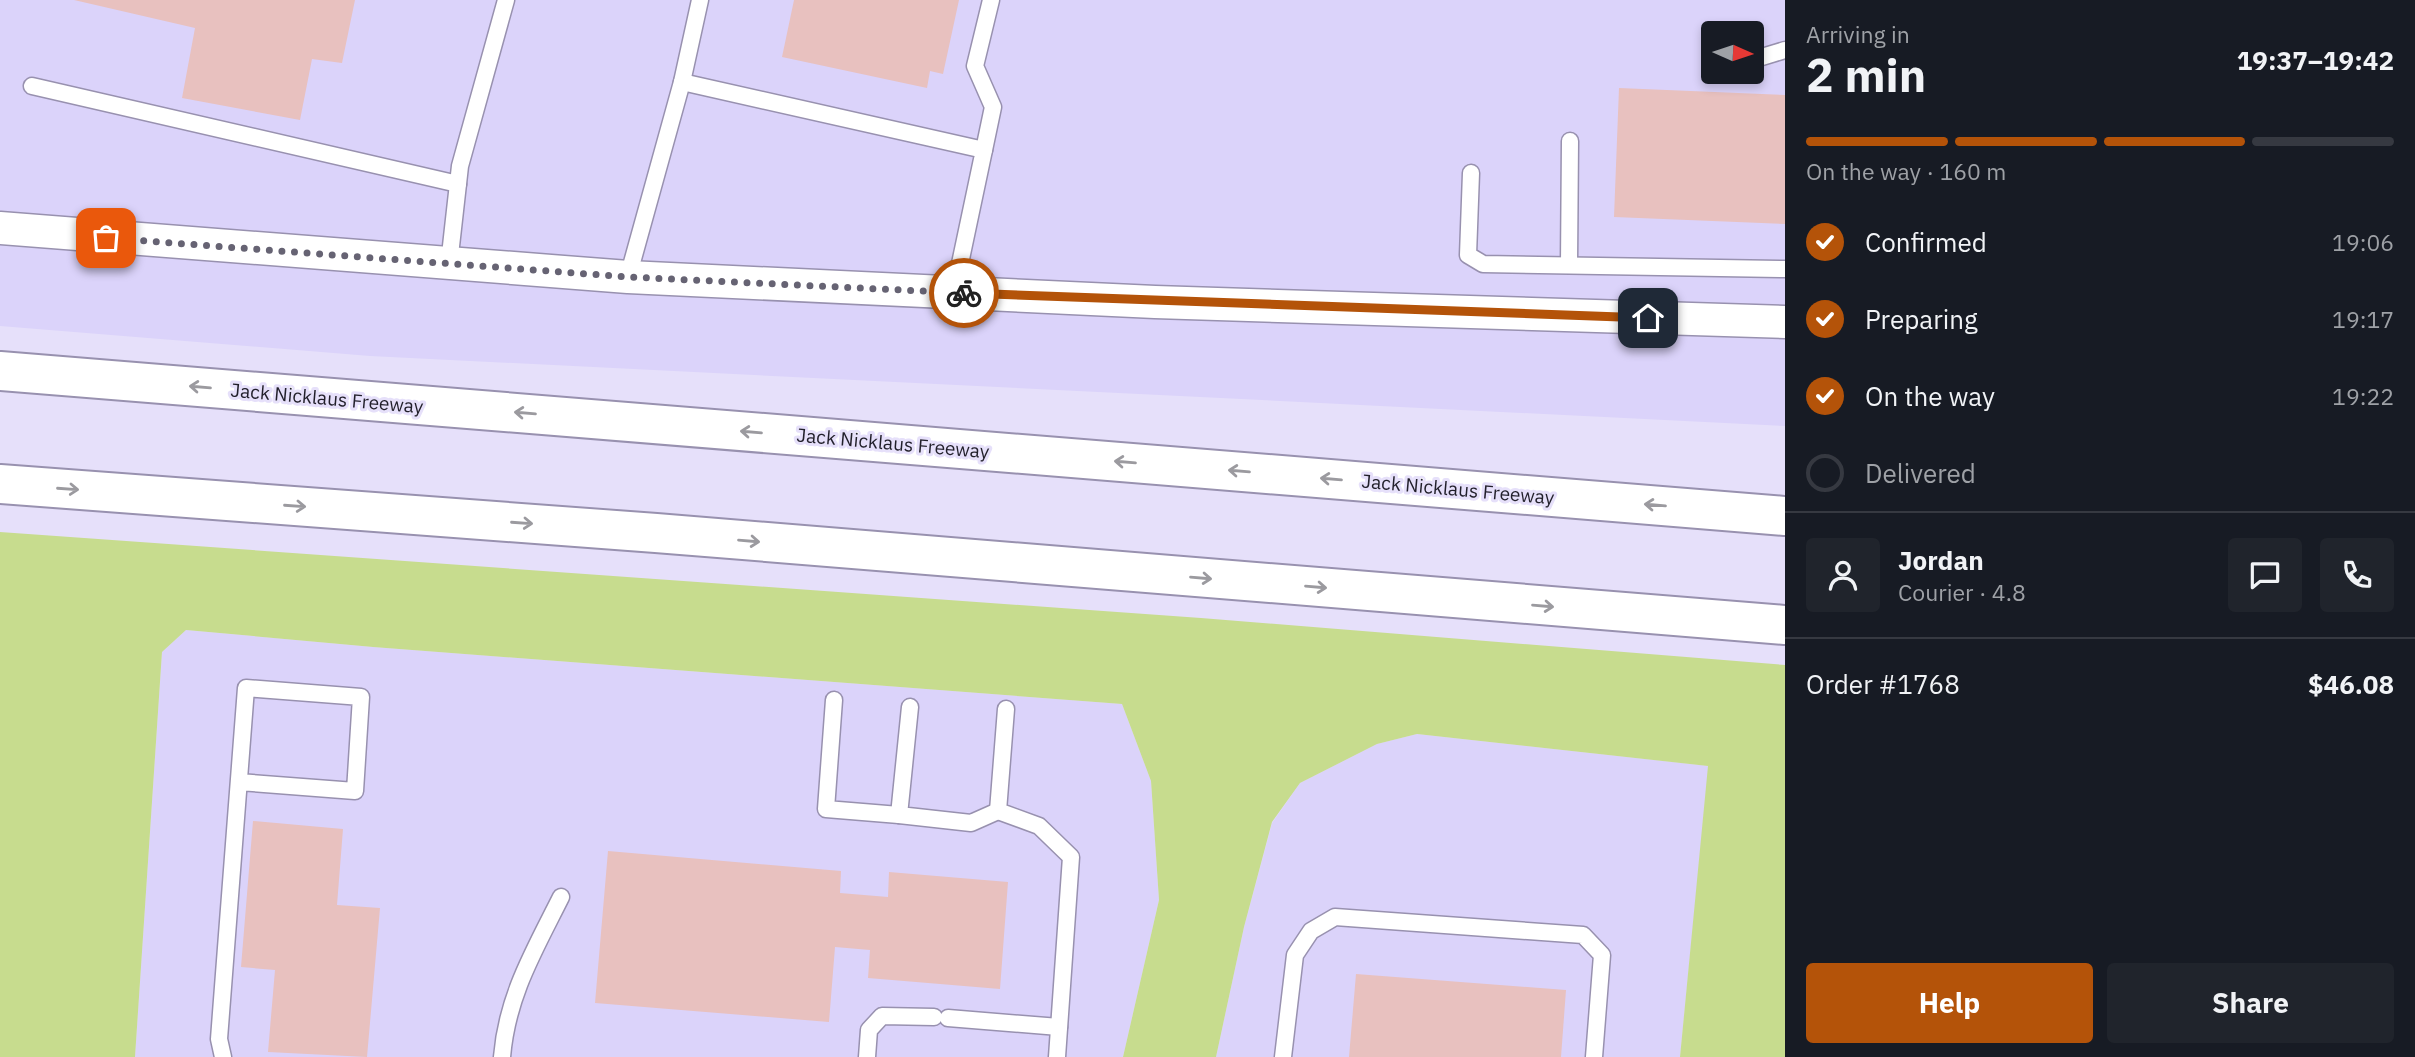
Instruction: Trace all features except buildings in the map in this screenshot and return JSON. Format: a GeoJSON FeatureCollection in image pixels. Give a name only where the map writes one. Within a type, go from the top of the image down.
{"type":"FeatureCollection","features":[{"type":"Feature","properties":{"kind":"highway","name":"Jack Nicklaus Freeway"},"geometry":{"type":"LineString","coordinates":[[0,371],[1785,514]]}},
{"type":"Feature","properties":{"kind":"highway"},"geometry":{"type":"LineString","coordinates":[[0,484],[1785,625]]}},
{"type":"Feature","properties":{"kind":"street"},"geometry":{"type":"LineString","coordinates":[[0,229],[628,277],[1785,323]]}},
{"type":"Feature","properties":{"kind":"lane"},"geometry":{"type":"LineString","coordinates":[[449,264],[458,184],[506,0]]}},
{"type":"Feature","properties":{"kind":"lane"},"geometry":{"type":"LineString","coordinates":[[628,277],[682,82],[699,0]]}},
{"type":"Feature","properties":{"kind":"lane"},"geometry":{"type":"LineString","coordinates":[[954,292],[993,107],[975,66],[991,0]]}},
{"type":"Feature","properties":{"kind":"lane"},"geometry":{"type":"LineString","coordinates":[[1764,56],[1785,50]]}},
{"type":"Feature","properties":{"kind":"lane"},"geometry":{"type":"LineString","coordinates":[[682,82],[984,150]]}},
{"type":"Feature","properties":{"kind":"lane"},"geometry":{"type":"LineString","coordinates":[[32,86],[458,184]]}},
{"type":"Feature","properties":{"kind":"lane"},"geometry":{"type":"LineString","coordinates":[[1569,264],[1570,141]]}},
{"type":"Feature","properties":{"kind":"lane"},"geometry":{"type":"LineString","coordinates":[[1471,173],[1468,255],[1483,264],[1785,269]]}},
{"type":"Feature","properties":{"kind":"lane"},"geometry":{"type":"LineString","coordinates":[[223,1057],[219,1038],[246,688],[362,697],[355,791],[239,782]]}},
{"type":"Feature","properties":{"kind":"lane"},"geometry":{"type":"LineString","coordinates":[[834,700],[826,809],[971,823],[998,811],[1039,826],[1072,856],[1057,1057]]}},
{"type":"Feature","properties":{"kind":"lane"},"geometry":{"type":"LineString","coordinates":[[898,815],[910,707]]}},
{"type":"Feature","properties":{"kind":"lane"},"geometry":{"type":"LineString","coordinates":[[998,811],[1006,709]]}},
{"type":"Feature","properties":{"kind":"lane"},"geometry":{"type":"LineString","coordinates":[[502,1057],[504,1028],[514,991],[561,897]]}},
{"type":"Feature","properties":{"kind":"lane"},"geometry":{"type":"LineString","coordinates":[[1283,1057],[1295,955],[1311,931],[1335,917],[1583,935],[1601,955],[1594,1057]]}},
{"type":"Feature","properties":{"kind":"lane"},"geometry":{"type":"LineString","coordinates":[[867,1057],[869,1030],[882,1016],[941,1017],[1059,1027]]}},
{"type":"Feature","properties":{"kind":"shaded area"},"geometry":{"type":"Polygon","coordinates":[[[0,0],[1785,0],[1785,426],[370,356],[0,326],[0,0]]]}},
{"type":"Feature","properties":{"kind":"shaded area"},"geometry":{"type":"Polygon","coordinates":[[[186,630],[373,647],[1122,704],[1151,781],[1159,900],[1123,1057],[135,1057],[162,652],[186,630]]]}},
{"type":"Feature","properties":{"kind":"shaded area"},"geometry":{"type":"Polygon","coordinates":[[[1417,734],[1709,766],[1680,1057],[1216,1057],[1244,927],[1272,823],[1300,783],[1377,744],[1417,734]]]}},
{"type":"Feature","properties":{"kind":"green space"},"geometry":{"type":"Polygon","coordinates":[[[0,532],[1201,618],[1785,665],[1785,1057],[1680,1057],[1708,766],[1417,734],[1377,744],[1300,783],[1272,822],[1244,927],[1216,1057],[1123,1057],[1159,900],[1151,781],[1122,704],[373,647],[186,630],[162,652],[135,1057],[0,1057],[0,532]]]}},
{"type":"Feature","properties":{"kind":"way so far"},"geometry":{"type":"LineString","coordinates":[[106,238],[628,277],[964,293]]}},
{"type":"Feature","properties":{"kind":"route"},"geometry":{"type":"LineString","coordinates":[[964,293],[1648,318]]}}]}
